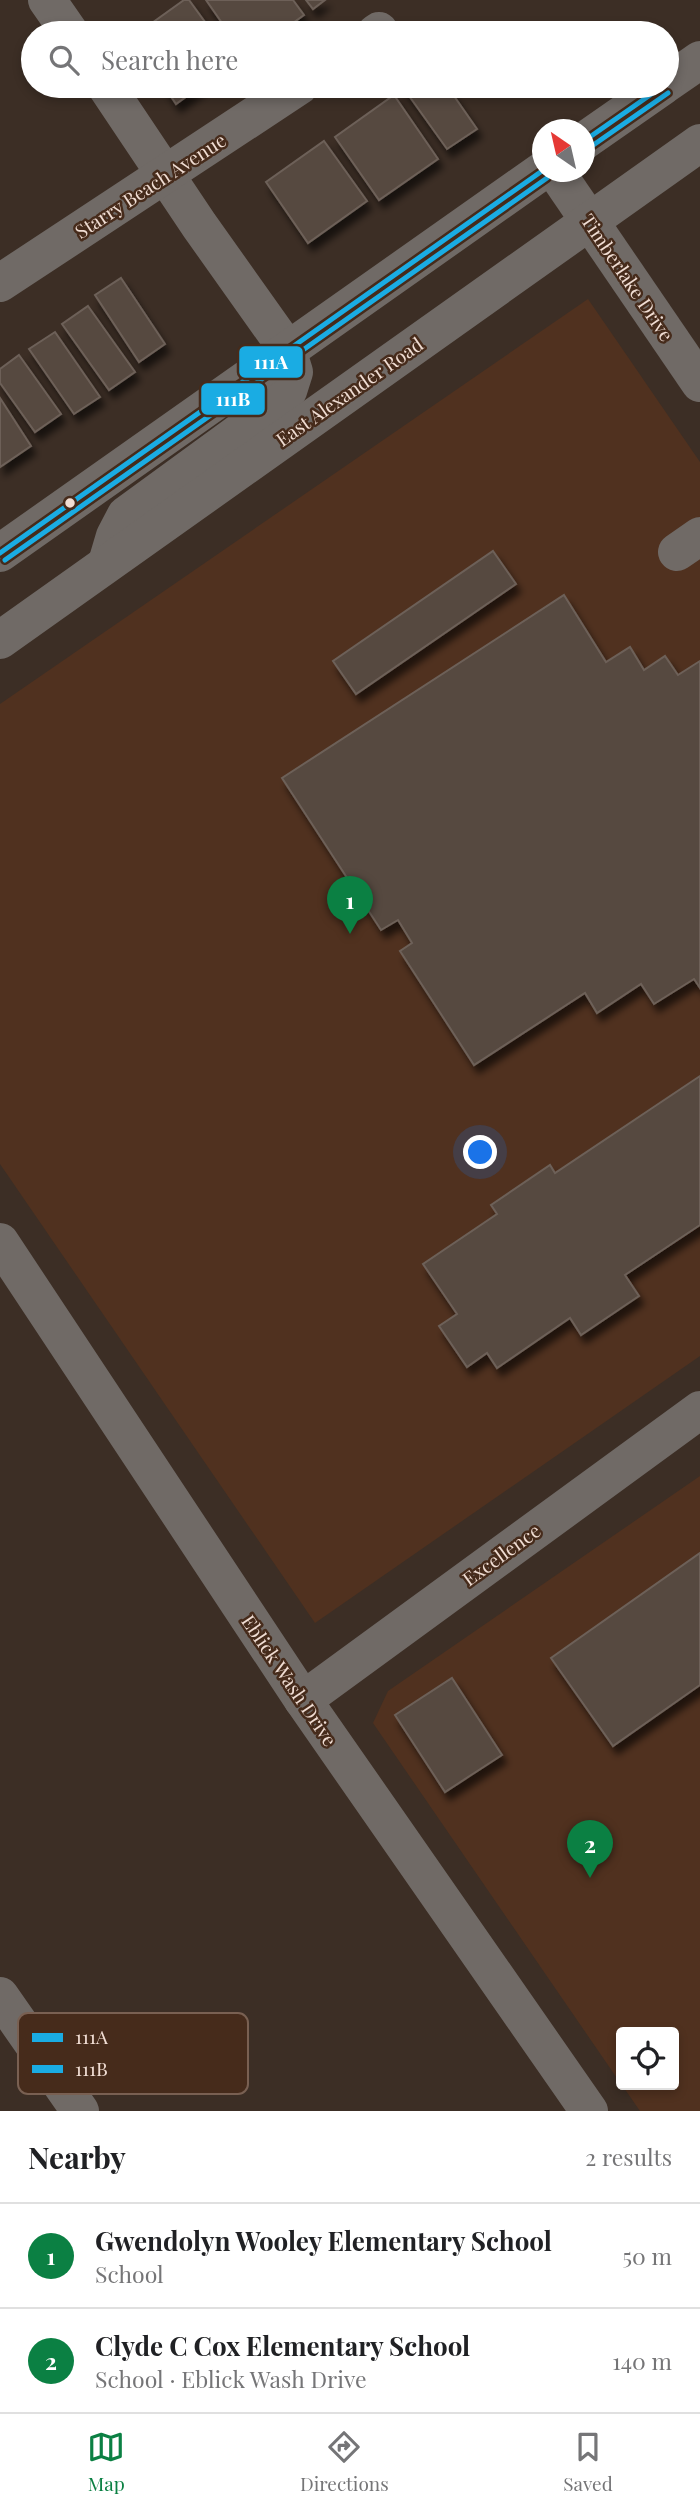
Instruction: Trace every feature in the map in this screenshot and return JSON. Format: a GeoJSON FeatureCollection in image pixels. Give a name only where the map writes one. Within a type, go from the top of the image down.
{"type":"FeatureCollection","features":[{"type":"Feature","properties":{"kind":"street"},"geometry":{"type":"LineString","coordinates":[[47,0],[62,21]]}},
{"type":"Feature","properties":{"kind":"street"},"geometry":{"type":"LineString","coordinates":[[679,75],[700,60]]}},
{"type":"Feature","properties":{"kind":"street"},"geometry":{"type":"LineString","coordinates":[[107,563],[115,536],[126,515],[247,426],[288,391],[294,372],[287,349],[198,225],[114,98]]}},
{"type":"Feature","properties":{"kind":"street","name":"Starry Beach Avenue"},"geometry":{"type":"LineString","coordinates":[[0,283],[281,98]]}},
{"type":"Feature","properties":{"kind":"street"},"geometry":{"type":"LineString","coordinates":[[595,133],[646,98]]}},
{"type":"Feature","properties":{"kind":"street","name":"East Alexander Road"},"geometry":{"type":"LineString","coordinates":[[0,640],[700,143]]}},
{"type":"Feature","properties":{"kind":"street"},"geometry":{"type":"LineString","coordinates":[[0,553],[532,178]]}},
{"type":"Feature","properties":{"kind":"street","name":"Timberlake Drive"},"geometry":{"type":"LineString","coordinates":[[562,182],[700,383]]}},
{"type":"Feature","properties":{"kind":"street","name":"Eblick Wash Drive"},"geometry":{"type":"LineString","coordinates":[[0,1242],[303,1700],[589,2111]]}},
{"type":"Feature","properties":{"kind":"street","name":"Excellence"},"geometry":{"type":"LineString","coordinates":[[303,1700],[700,1410]]}},
{"type":"Feature","properties":{"kind":"street"},"geometry":{"type":"LineString","coordinates":[[0,1996],[18,2022]]}},
{"type":"Feature","properties":{"kind":"street"},"geometry":{"type":"LineString","coordinates":[[68,2094],[80,2111]]}},
{"type":"Feature","properties":{"kind":"shaded area"},"geometry":{"type":"Polygon","coordinates":[[[588,299],[700,462],[700,1356],[315,1623],[0,1164],[0,704],[588,299]]]}},
{"type":"Feature","properties":{"kind":"shaded area"},"geometry":{"type":"Polygon","coordinates":[[[700,1476],[700,2111],[640,2111],[625,2090],[679,2090],[679,2027],[616,2027],[616,2077],[373,1723],[388,1691],[700,1476]]]}},
{"type":"Feature","properties":{"kind":"building"},"geometry":{"type":"Polygon","coordinates":[[[184,0],[189,0],[204,21],[155,21],[184,0]]]}},
{"type":"Feature","properties":{"kind":"building"},"geometry":{"type":"Polygon","coordinates":[[[206,0],[293,0],[304,15],[296,21],[221,21],[206,0]]]}},
{"type":"Feature","properties":{"kind":"building"},"geometry":{"type":"Polygon","coordinates":[[[306,0],[325,0],[313,9],[306,0]]]}},
{"type":"Feature","properties":{"kind":"building"},"geometry":{"type":"Polygon","coordinates":[[[172,98],[184,98],[176,104],[172,98]]]}},
{"type":"Feature","properties":{"kind":"building"},"geometry":{"type":"Polygon","coordinates":[[[390,98],[396,98],[438,159],[379,200],[335,137],[390,98]]]}},
{"type":"Feature","properties":{"kind":"building"},"geometry":{"type":"Polygon","coordinates":[[[411,98],[455,98],[477,129],[447,149],[411,98]]]}},
{"type":"Feature","properties":{"kind":"building"},"geometry":{"type":"Polygon","coordinates":[[[324,141],[367,201],[308,243],[266,182],[324,141]]]}},
{"type":"Feature","properties":{"kind":"building"},"geometry":{"type":"Polygon","coordinates":[[[121,278],[165,344],[139,362],[95,295],[121,278]]]}},
{"type":"Feature","properties":{"kind":"building"},"geometry":{"type":"Polygon","coordinates":[[[88,306],[135,372],[109,390],[62,324],[88,306]]]}},
{"type":"Feature","properties":{"kind":"building"},"geometry":{"type":"Polygon","coordinates":[[[55,332],[100,397],[74,414],[29,349],[55,332]]]}},
{"type":"Feature","properties":{"kind":"building"},"geometry":{"type":"Polygon","coordinates":[[[19,355],[61,414],[35,432],[0,383],[0,369],[19,355]]]}},
{"type":"Feature","properties":{"kind":"building"},"geometry":{"type":"Polygon","coordinates":[[[0,398],[31,446],[0,467],[0,398]]]}},
{"type":"Feature","properties":{"kind":"building"},"geometry":{"type":"Polygon","coordinates":[[[493,551],[516,584],[356,694],[333,661],[493,551]]]}},
{"type":"Feature","properties":{"kind":"building"},"geometry":{"type":"Polygon","coordinates":[[[564,595],[606,662],[630,647],[644,670],[665,656],[678,675],[700,661],[700,988],[694,979],[654,1004],[641,984],[597,1013],[585,993],[474,1065],[400,951],[412,943],[398,920],[381,930],[282,778],[564,595]]]}},
{"type":"Feature","properties":{"kind":"building"},"geometry":{"type":"Polygon","coordinates":[[[700,1076],[700,1225],[625,1275],[639,1296],[581,1335],[570,1318],[497,1368],[487,1353],[467,1367],[439,1326],[457,1314],[423,1264],[497,1214],[491,1205],[550,1165],[555,1173],[700,1076]]]}},
{"type":"Feature","properties":{"kind":"building"},"geometry":{"type":"Polygon","coordinates":[[[700,1553],[700,1685],[613,1746],[551,1658],[700,1553]]]}},
{"type":"Feature","properties":{"kind":"building"},"geometry":{"type":"Polygon","coordinates":[[[452,1678],[502,1755],[445,1792],[395,1715],[452,1678]]]}},
{"type":"Feature","properties":{"kind":"transit line","name":"111A"},"geometry":{"type":"LineString","coordinates":[[595,133],[646,98]]}},
{"type":"Feature","properties":{"kind":"transit line","name":"111B"},"geometry":{"type":"LineString","coordinates":[[595,144],[661,98]]}},
{"type":"Feature","properties":{"kind":"transit line","name":"111A"},"geometry":{"type":"LineString","coordinates":[[0,553],[532,178]]}},
{"type":"Feature","properties":{"kind":"transit line","name":"111B"},"geometry":{"type":"LineString","coordinates":[[5,560],[541,182]]}},
{"type":"Feature","properties":{"kind":"place","name":"Gwendolyn Wooley Elementary School"},"geometry":{"type":"Point","coordinates":[350,934]}},
{"type":"Feature","properties":{"kind":"place","name":"Clyde C Cox Elementary School"},"geometry":{"type":"Point","coordinates":[590,1878]}}]}
